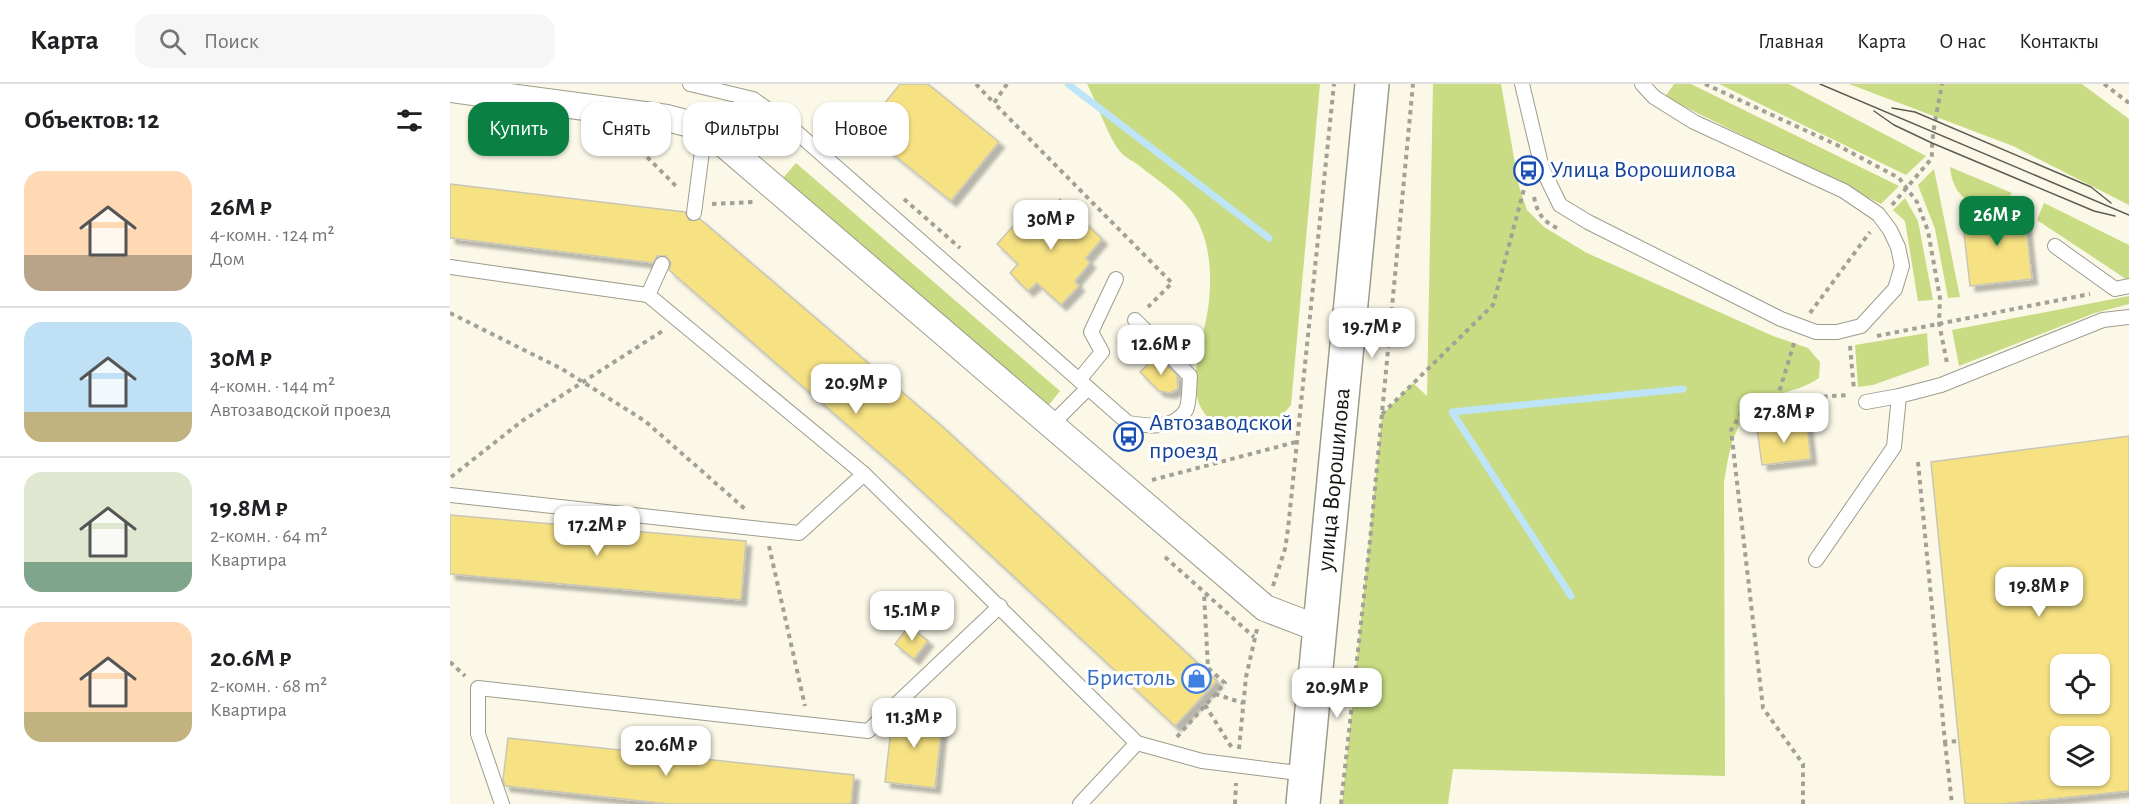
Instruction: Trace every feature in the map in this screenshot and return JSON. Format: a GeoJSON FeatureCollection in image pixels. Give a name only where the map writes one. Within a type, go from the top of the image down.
{"type":"FeatureCollection","features":[{"type":"Feature","properties":{"kind":"main road","name":"улица Ворошилова"},"geometry":{"type":"LineString","coordinates":[[1305,789],[1372,84]]}},
{"type":"Feature","properties":{"kind":"street"},"geometry":{"type":"LineString","coordinates":[[450,89],[667,118],[683,122]]}},
{"type":"Feature","properties":{"kind":"street"},"geometry":{"type":"LineString","coordinates":[[738,156],[1265,608],[1320,629]]}},
{"type":"Feature","properties":{"kind":"lane"},"geometry":{"type":"LineString","coordinates":[[690,84],[753,99],[785,122],[1128,423],[1147,426],[1172,423],[1186,409],[1190,376],[1135,320]]}},
{"type":"Feature","properties":{"kind":"lane"},"geometry":{"type":"LineString","coordinates":[[1522,84],[1542,168],[1560,205],[1588,222],[1800,326],[1816,332],[1837,332],[1861,326],[1895,290],[1902,266],[1899,247],[1881,218],[1844,191],[1694,122],[1654,97],[1642,84]]}},
{"type":"Feature","properties":{"kind":"lane"},"geometry":{"type":"LineString","coordinates":[[694,209],[701,156]]}},
{"type":"Feature","properties":{"kind":"lane"},"geometry":{"type":"LineString","coordinates":[[2055,246],[2115,289],[2129,286]]}},
{"type":"Feature","properties":{"kind":"lane"},"geometry":{"type":"LineString","coordinates":[[648,295],[662,264]]}},
{"type":"Feature","properties":{"kind":"lane"},"geometry":{"type":"LineString","coordinates":[[450,267],[648,295],[864,474],[1137,743],[1202,761],[1238,766],[1305,789]]}},
{"type":"Feature","properties":{"kind":"lane"},"geometry":{"type":"LineString","coordinates":[[1051,425],[1084,384],[1102,352],[1091,332],[1116,279]]}},
{"type":"Feature","properties":{"kind":"lane"},"geometry":{"type":"LineString","coordinates":[[1860,398],[1899,396],[1941,385],[2103,320],[2129,317]]}},
{"type":"Feature","properties":{"kind":"lane"},"geometry":{"type":"LineString","coordinates":[[1816,560],[1894,447],[1899,396]]}},
{"type":"Feature","properties":{"kind":"lane"},"geometry":{"type":"LineString","coordinates":[[450,495],[799,533],[864,474]]}},
{"type":"Feature","properties":{"kind":"lane"},"geometry":{"type":"LineString","coordinates":[[502,804],[478,734],[478,688],[868,731],[1000,606]]}},
{"type":"Feature","properties":{"kind":"lane"},"geometry":{"type":"LineString","coordinates":[[1080,804],[1137,743]]}},
{"type":"Feature","properties":{"kind":"path"},"geometry":{"type":"LineString","coordinates":[[976,84],[1172,283],[1135,320]]}},
{"type":"Feature","properties":{"kind":"path"},"geometry":{"type":"LineString","coordinates":[[994,103],[1007,84]]}},
{"type":"Feature","properties":{"kind":"path"},"geometry":{"type":"LineString","coordinates":[[1205,705],[1238,758],[1243,704],[1254,637],[1285,549],[1334,84]]}},
{"type":"Feature","properties":{"kind":"path"},"geometry":{"type":"LineString","coordinates":[[1341,804],[1382,415],[1413,84]]}},
{"type":"Feature","properties":{"kind":"path"},"geometry":{"type":"LineString","coordinates":[[1777,399],[1800,326],[1881,218],[1932,158],[1932,143],[1936,132],[1942,84]]}},
{"type":"Feature","properties":{"kind":"path"},"geometry":{"type":"LineString","coordinates":[[2104,84],[2129,103]]}},
{"type":"Feature","properties":{"kind":"path"},"geometry":{"type":"LineString","coordinates":[[645,156],[694,209],[764,201]]}},
{"type":"Feature","properties":{"kind":"path"},"geometry":{"type":"LineString","coordinates":[[1382,415],[1493,305],[1529,170]]}},
{"type":"Feature","properties":{"kind":"path"},"geometry":{"type":"LineString","coordinates":[[1872,337],[2115,289]]}},
{"type":"Feature","properties":{"kind":"path"},"geometry":{"type":"LineString","coordinates":[[450,313],[585,383],[645,421],[765,528],[808,724]]}},
{"type":"Feature","properties":{"kind":"path"},"geometry":{"type":"LineString","coordinates":[[450,478],[522,421],[585,383],[679,319]]}},
{"type":"Feature","properties":{"kind":"path"},"geometry":{"type":"LineString","coordinates":[[1803,804],[1803,764],[1763,708],[1735,485],[1731,430],[1742,412],[1755,401],[1860,398]]}},
{"type":"Feature","properties":{"kind":"path"},"geometry":{"type":"LineString","coordinates":[[1144,482],[1296,442]]}},
{"type":"Feature","properties":{"kind":"path"},"geometry":{"type":"LineString","coordinates":[[1918,462],[1952,804]]}},
{"type":"Feature","properties":{"kind":"path"},"geometry":{"type":"LineString","coordinates":[[1160,553],[1254,637]]}},
{"type":"Feature","properties":{"kind":"path"},"geometry":{"type":"LineString","coordinates":[[1164,751],[1225,683],[1208,668],[1204,592]]}},
{"type":"Feature","properties":{"kind":"path"},"geometry":{"type":"LineString","coordinates":[[1215,694],[1243,704]]}},
{"type":"Feature","properties":{"kind":"path"},"geometry":{"type":"LineString","coordinates":[[1946,742],[1959,741]]}},
{"type":"Feature","properties":{"kind":"path"},"geometry":{"type":"LineString","coordinates":[[1235,804],[1238,766]]}},
{"type":"Feature","properties":{"kind":"green space"},"geometry":{"type":"Polygon","coordinates":[[[1087,84],[1320,84],[1291,405],[1268,426],[1255,430],[1237,430],[1217,423],[1204,413],[1197,398],[1196,382],[1210,287],[1210,265],[1203,234],[1194,215],[1180,198],[1119,150],[1087,84]]]}},
{"type":"Feature","properties":{"kind":"green space"},"geometry":{"type":"Polygon","coordinates":[[[1433,84],[1501,84],[1519,186],[1527,210],[1544,227],[1587,253],[1773,336],[1808,348],[1820,362],[1819,378],[1805,386],[1763,401],[1753,408],[1739,426],[1731,448],[1724,483],[1725,776],[1453,769],[1448,804],[1342,804],[1382,415],[1413,383],[1427,396],[1433,84]]]}},
{"type":"Feature","properties":{"kind":"green space"},"geometry":{"type":"Polygon","coordinates":[[[1674,84],[1691,84],[1899,186],[1881,204],[1665,97],[1674,84]]]}},
{"type":"Feature","properties":{"kind":"green space"},"geometry":{"type":"Polygon","coordinates":[[[1719,84],[1789,84],[1926,156],[1906,175],[1719,84]]]}},
{"type":"Feature","properties":{"kind":"green space"},"geometry":{"type":"Polygon","coordinates":[[[1849,84],[2082,84],[2129,119],[2129,205],[2013,146],[1849,84]]]}},
{"type":"Feature","properties":{"kind":"green space"},"geometry":{"type":"Polygon","coordinates":[[[796,163],[1060,391],[1048,406],[783,178],[796,163]]]}},
{"type":"Feature","properties":{"kind":"green space"},"geometry":{"type":"Polygon","coordinates":[[[1950,167],[2012,193],[2001,207],[1981,206],[1973,203],[1960,194],[1952,178],[1950,167]]]}},
{"type":"Feature","properties":{"kind":"green space"},"geometry":{"type":"Polygon","coordinates":[[[1934,169],[1960,297],[1948,298],[1935,229],[1918,185],[1934,169]]]}},
{"type":"Feature","properties":{"kind":"green space"},"geometry":{"type":"Polygon","coordinates":[[[1905,198],[1918,221],[1933,300],[1918,301],[1905,221],[1893,210],[1905,198]]]}},
{"type":"Feature","properties":{"kind":"green space"},"geometry":{"type":"Polygon","coordinates":[[[2044,203],[2129,245],[2129,281],[2037,220],[2044,203]]]}},
{"type":"Feature","properties":{"kind":"green space"},"geometry":{"type":"Polygon","coordinates":[[[2129,296],[2129,304],[2095,313],[1959,366],[1952,330],[2129,296]]]}},
{"type":"Feature","properties":{"kind":"green space"},"geometry":{"type":"Polygon","coordinates":[[[1927,333],[1929,365],[1873,385],[1858,387],[1855,345],[1927,333]]]}},
{"type":"Feature","properties":{"kind":"building"},"geometry":{"type":"Polygon","coordinates":[[[900,84],[928,84],[999,142],[951,201],[895,156],[909,156],[909,102],[886,102],[900,84]]]}},
{"type":"Feature","properties":{"kind":"building"},"geometry":{"type":"Polygon","coordinates":[[[450,184],[685,212],[689,220],[700,219],[943,427],[1217,681],[1175,726],[901,472],[669,270],[671,263],[666,256],[657,256],[653,263],[450,238],[450,184]]]}},
{"type":"Feature","properties":{"kind":"building"},"geometry":{"type":"Polygon","coordinates":[[[1060,199],[1102,239],[1086,258],[1090,263],[1075,281],[1079,286],[1061,305],[1037,283],[1028,291],[1010,273],[1018,264],[997,244],[1015,224],[1020,229],[1037,211],[1043,217],[1060,199]]]}},
{"type":"Feature","properties":{"kind":"building"},"geometry":{"type":"Polygon","coordinates":[[[2024,208],[2032,279],[1970,286],[1962,215],[2024,208]]]}},
{"type":"Feature","properties":{"kind":"building"},"geometry":{"type":"Polygon","coordinates":[[[1157,355],[1177,375],[1178,389],[1170,393],[1159,391],[1140,372],[1157,355]]]}},
{"type":"Feature","properties":{"kind":"building"},"geometry":{"type":"Polygon","coordinates":[[[1807,424],[1811,459],[1762,465],[1757,429],[1807,424]]]}},
{"type":"Feature","properties":{"kind":"building"},"geometry":{"type":"Polygon","coordinates":[[[2129,436],[2129,791],[2002,804],[1965,804],[1931,462],[2129,436]]]}},
{"type":"Feature","properties":{"kind":"building"},"geometry":{"type":"Polygon","coordinates":[[[450,515],[746,541],[741,600],[450,574],[450,515]]]}},
{"type":"Feature","properties":{"kind":"building"},"geometry":{"type":"Polygon","coordinates":[[[909,626],[928,641],[914,659],[895,644],[909,626]]]}},
{"type":"Feature","properties":{"kind":"building"},"geometry":{"type":"Polygon","coordinates":[[[902,711],[943,716],[935,788],[885,782],[892,720],[902,711]]]}},
{"type":"Feature","properties":{"kind":"building"},"geometry":{"type":"Polygon","coordinates":[[[508,738],[854,775],[851,804],[669,804],[505,786],[503,780],[508,738]]]}},
{"type":"Feature","properties":{"kind":"waterway"},"geometry":{"type":"LineString","coordinates":[[1068,84],[1269,238]]}},
{"type":"Feature","properties":{"kind":"waterway"},"geometry":{"type":"LineString","coordinates":[[1571,596],[1452,412],[1683,389]]}},
{"type":"Feature","properties":{"kind":"tram line"},"geometry":{"type":"LineString","coordinates":[[1820,84],[2129,215]]}},
{"type":"Feature","properties":{"kind":"tram line"},"geometry":{"type":"LineString","coordinates":[[1892,108],[1915,112],[2091,187],[2111,203]]}},
{"type":"Feature","properties":{"kind":"tram line"},"geometry":{"type":"LineString","coordinates":[[1874,111],[1894,125],[1932,143],[2094,211],[2115,216]]}},
{"type":"Feature","properties":{"kind":"place","name":"Улица Ворошилова"},"geometry":{"type":"Point","coordinates":[1529,170]}},
{"type":"Feature","properties":{"kind":"place","name":"Автозаводской проезд"},"geometry":{"type":"Point","coordinates":[1128,437]}},
{"type":"Feature","properties":{"kind":"place","name":"Бристоль"},"geometry":{"type":"Point","coordinates":[1196,678]}}]}
